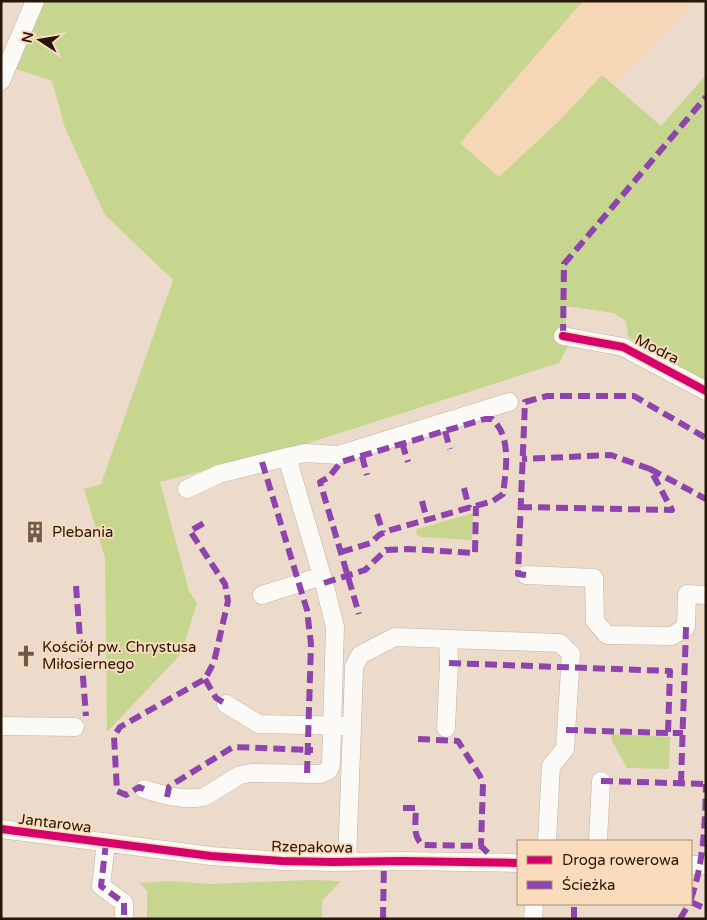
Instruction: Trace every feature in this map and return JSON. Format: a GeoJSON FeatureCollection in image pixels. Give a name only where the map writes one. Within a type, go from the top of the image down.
{"type":"FeatureCollection","features":[{"type":"Feature","properties":{"kind":"street"},"geometry":{"type":"LineString","coordinates":[[1,81],[35,1]]}},
{"type":"Feature","properties":{"kind":"street","name":"Modra"},"geometry":{"type":"LineString","coordinates":[[563,336],[623,347],[706,391]]}},
{"type":"Feature","properties":{"kind":"street"},"geometry":{"type":"LineString","coordinates":[[186,489],[219,474],[287,457],[305,454],[338,455],[509,402]]}},
{"type":"Feature","properties":{"kind":"street"},"geometry":{"type":"LineString","coordinates":[[144,789],[167,797],[198,798],[204,797],[240,775],[325,773],[331,764],[335,628],[322,576],[287,457]]}},
{"type":"Feature","properties":{"kind":"street"},"geometry":{"type":"LineString","coordinates":[[526,575],[594,578],[595,621],[607,635],[672,636],[686,627],[687,594],[706,595]]}},
{"type":"Feature","properties":{"kind":"street"},"geometry":{"type":"LineString","coordinates":[[262,595],[322,576]]}},
{"type":"Feature","properties":{"kind":"street"},"geometry":{"type":"LineString","coordinates":[[347,862],[354,667],[360,655],[395,637],[560,643],[570,654],[565,749],[551,766],[548,840]]}},
{"type":"Feature","properties":{"kind":"street"},"geometry":{"type":"LineString","coordinates":[[446,728],[449,663],[448,639]]}},
{"type":"Feature","properties":{"kind":"street"},"geometry":{"type":"LineString","coordinates":[[226,704],[259,724],[352,726]]}},
{"type":"Feature","properties":{"kind":"street"},"geometry":{"type":"LineString","coordinates":[[1,726],[75,727]]}},
{"type":"Feature","properties":{"kind":"street"},"geometry":{"type":"LineString","coordinates":[[598,840],[601,781]]}},
{"type":"Feature","properties":{"kind":"street","name":"Jantarowa"},"geometry":{"type":"LineString","coordinates":[[1,829],[106,843]]}},
{"type":"Feature","properties":{"kind":"street"},"geometry":{"type":"LineString","coordinates":[[106,843],[101,886],[124,903],[124,919]]}},
{"type":"Feature","properties":{"kind":"street","name":"Rzepakowa"},"geometry":{"type":"LineString","coordinates":[[106,843],[211,856],[282,861],[517,863]]}},
{"type":"Feature","properties":{"kind":"street"},"geometry":{"type":"LineString","coordinates":[[692,865],[706,865]]}},
{"type":"Feature","properties":{"kind":"street"},"geometry":{"type":"LineString","coordinates":[[533,919],[534,905]]}},
{"type":"Feature","properties":{"kind":"shaded area"},"geometry":{"type":"Polygon","coordinates":[[[583,1],[695,1],[613,85],[602,76],[560,120],[499,177],[460,143],[583,1]]]}},
{"type":"Feature","properties":{"kind":"green space"},"geometry":{"type":"Polygon","coordinates":[[[26,1],[583,1],[460,143],[499,177],[560,120],[602,75],[661,126],[706,75],[706,382],[628,337],[626,321],[614,313],[565,306],[568,346],[559,363],[299,446],[160,482],[189,591],[197,603],[181,654],[107,732],[105,558],[84,489],[101,484],[173,280],[105,215],[65,128],[52,81],[2,64],[26,1]]]}},
{"type":"Feature","properties":{"kind":"green space"},"geometry":{"type":"Polygon","coordinates":[[[473,513],[472,540],[421,537],[416,534],[417,529],[473,513]]]}},
{"type":"Feature","properties":{"kind":"green space"},"geometry":{"type":"Polygon","coordinates":[[[611,734],[670,737],[669,769],[627,768],[611,739],[611,734]]]}},
{"type":"Feature","properties":{"kind":"green space"},"geometry":{"type":"Polygon","coordinates":[[[309,880],[341,881],[322,901],[322,919],[147,919],[147,891],[140,883],[171,881],[209,884],[309,880]]]}},
{"type":"Feature","properties":{"kind":"marked path"},"geometry":{"type":"LineString","coordinates":[[563,336],[564,264],[706,97]]}},
{"type":"Feature","properties":{"kind":"marked path"},"geometry":{"type":"LineString","coordinates":[[526,575],[518,574],[525,402],[547,396],[634,396],[706,438]]}},
{"type":"Feature","properties":{"kind":"marked path"},"geometry":{"type":"LineString","coordinates":[[341,552],[371,543],[379,535],[387,531],[493,501],[503,494],[506,454],[503,435],[498,426],[492,419],[485,419],[341,462],[329,477],[320,482],[359,614]]}},
{"type":"Feature","properties":{"kind":"marked path"},"geometry":{"type":"LineString","coordinates":[[445,431],[450,449]]}},
{"type":"Feature","properties":{"kind":"marked path"},"geometry":{"type":"LineString","coordinates":[[402,443],[408,462]]}},
{"type":"Feature","properties":{"kind":"marked path"},"geometry":{"type":"LineString","coordinates":[[520,507],[672,510],[650,469],[611,455],[522,459]]}},
{"type":"Feature","properties":{"kind":"marked path"},"geometry":{"type":"LineString","coordinates":[[362,456],[367,475]]}},
{"type":"Feature","properties":{"kind":"marked path"},"geometry":{"type":"LineString","coordinates":[[262,462],[307,610],[311,644],[307,774]]}},
{"type":"Feature","properties":{"kind":"marked path"},"geometry":{"type":"LineString","coordinates":[[650,469],[706,499]]}},
{"type":"Feature","properties":{"kind":"marked path"},"geometry":{"type":"LineString","coordinates":[[464,488],[469,508]]}},
{"type":"Feature","properties":{"kind":"marked path"},"geometry":{"type":"LineString","coordinates":[[422,501],[427,520]]}},
{"type":"Feature","properties":{"kind":"marked path"},"geometry":{"type":"LineString","coordinates":[[324,583],[365,570],[386,550],[408,549],[475,553],[476,506]]}},
{"type":"Feature","properties":{"kind":"marked path"},"geometry":{"type":"LineString","coordinates":[[377,514],[383,533]]}},
{"type":"Feature","properties":{"kind":"marked path"},"geometry":{"type":"LineString","coordinates":[[144,789],[139,787],[126,795],[117,791],[114,736],[120,727],[205,679],[214,662],[228,601],[225,584],[190,531],[204,523]]}},
{"type":"Feature","properties":{"kind":"marked path"},"geometry":{"type":"LineString","coordinates":[[76,586],[86,716]]}},
{"type":"Feature","properties":{"kind":"marked path"},"geometry":{"type":"LineString","coordinates":[[681,783],[686,627]]}},
{"type":"Feature","properties":{"kind":"marked path"},"geometry":{"type":"LineString","coordinates":[[449,663],[670,671],[668,733],[683,733]]}},
{"type":"Feature","properties":{"kind":"marked path"},"geometry":{"type":"LineString","coordinates":[[205,679],[216,698],[226,704]]}},
{"type":"Feature","properties":{"kind":"marked path"},"geometry":{"type":"LineString","coordinates":[[566,730],[668,733]]}},
{"type":"Feature","properties":{"kind":"marked path"},"geometry":{"type":"LineString","coordinates":[[418,739],[458,741],[480,776],[483,784],[481,846]]}},
{"type":"Feature","properties":{"kind":"marked path"},"geometry":{"type":"LineString","coordinates":[[167,797],[169,787],[233,747],[313,750]]}},
{"type":"Feature","properties":{"kind":"marked path"},"geometry":{"type":"LineString","coordinates":[[601,781],[706,784]]}},
{"type":"Feature","properties":{"kind":"marked path"},"geometry":{"type":"LineString","coordinates":[[692,896],[701,856],[706,784]]}},
{"type":"Feature","properties":{"kind":"marked path"},"geometry":{"type":"LineString","coordinates":[[403,808],[416,808],[416,833],[417,838],[423,845],[481,846],[488,853],[489,863]]}},
{"type":"Feature","properties":{"kind":"marked path"},"geometry":{"type":"LineString","coordinates":[[106,843],[101,886],[124,903],[124,919]]}},
{"type":"Feature","properties":{"kind":"marked path"},"geometry":{"type":"LineString","coordinates":[[383,919],[384,861]]}},
{"type":"Feature","properties":{"kind":"marked path"},"geometry":{"type":"LineString","coordinates":[[692,902],[706,909]]}},
{"type":"Feature","properties":{"kind":"marked path"},"geometry":{"type":"LineString","coordinates":[[574,905],[574,919]]}},
{"type":"Feature","properties":{"kind":"marked path"},"geometry":{"type":"LineString","coordinates":[[680,919],[688,905]]}},
{"type":"Feature","properties":{"kind":"cycle path"},"geometry":{"type":"LineString","coordinates":[[563,336],[623,347],[706,391]]}},
{"type":"Feature","properties":{"kind":"cycle path"},"geometry":{"type":"LineString","coordinates":[[1,829],[211,856],[282,861],[517,863]]}},
{"type":"Feature","properties":{"kind":"place","name":"Plebania"},"geometry":{"type":"Point","coordinates":[35,532]}},
{"type":"Feature","properties":{"kind":"place","name":"Kościół pw. Chrystusa Miłosiernego"},"geometry":{"type":"Point","coordinates":[26,656]}}]}
